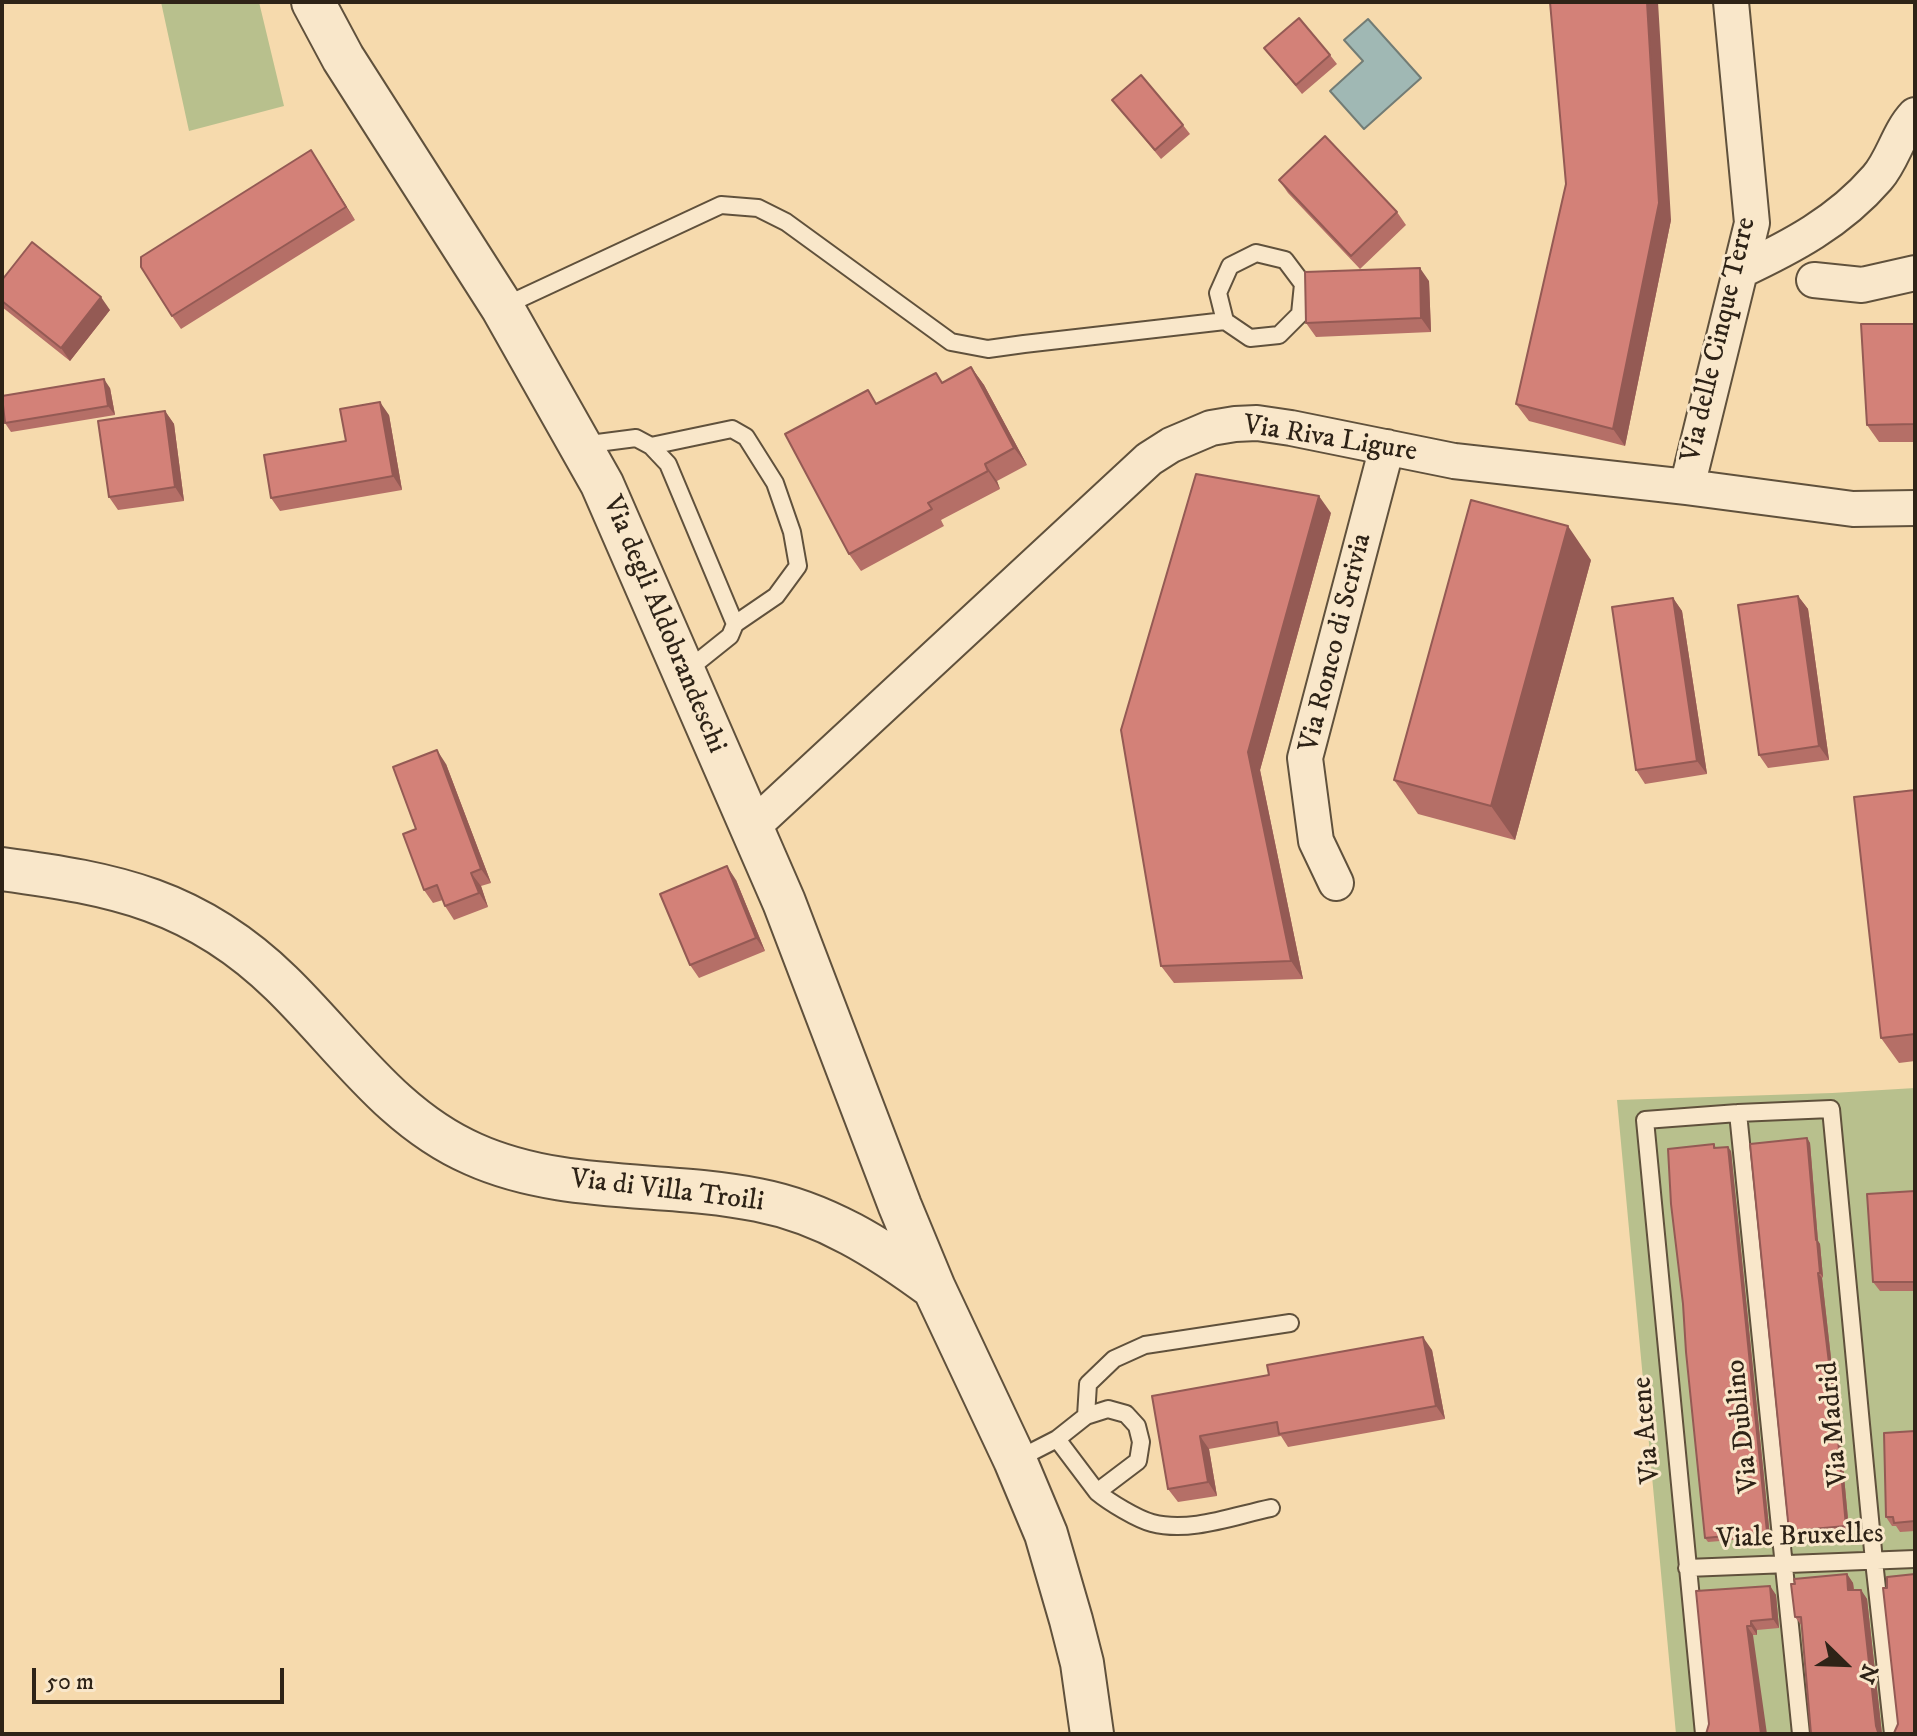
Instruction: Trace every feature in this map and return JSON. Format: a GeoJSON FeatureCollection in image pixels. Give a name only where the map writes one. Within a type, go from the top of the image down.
{"type":"FeatureCollection","features":[{"type":"Feature","properties":{"kind":"street","name":"Via degli Aldobrandeschi"},"geometry":{"type":"LineString","coordinates":[[313,2],[343,58],[502,307],[602,484],[784,902],[934,1288]]}},
{"type":"Feature","properties":{"kind":"street","name":"Via delle Cinque Terre"},"geometry":{"type":"LineString","coordinates":[[1687,487],[1752,223],[1731,2]]}},
{"type":"Feature","properties":{"kind":"street"},"geometry":{"type":"LineString","coordinates":[[1740,271],[1784,250],[1837,217],[1879,176],[1915,115]]}},
{"type":"Feature","properties":{"kind":"street"},"geometry":{"type":"LineString","coordinates":[[1814,280],[1862,285],[1915,273]]}},
{"type":"Feature","properties":{"kind":"street","name":"Via Riva Ligure"},"geometry":{"type":"LineString","coordinates":[[751,828],[1143,464],[1171,445],[1211,428],[1257,423],[1454,461],[1853,509],[1915,508]]}},
{"type":"Feature","properties":{"kind":"street","name":"Via Ronco di Scrivia"},"geometry":{"type":"LineString","coordinates":[[1336,883],[1316,841],[1305,758],[1387,447]]}},
{"type":"Feature","properties":{"kind":"street","name":"Via di Villa Troili"},"geometry":{"type":"LineString","coordinates":[[2,869],[111,887],[190,915],[220,933],[280,982],[373,1081],[410,1115],[470,1153],[517,1170],[557,1178],[757,1200],[792,1209],[860,1237],[934,1288]]}},
{"type":"Feature","properties":{"kind":"street"},"geometry":{"type":"LineString","coordinates":[[934,1288],[1015,1460],[1046,1534],[1082,1663],[1092,1734]]}},
{"type":"Feature","properties":{"kind":"lane"},"geometry":{"type":"LineString","coordinates":[[502,307],[721,205],[758,208],[786,222],[951,342],[988,349],[1225,321],[1250,338],[1279,335],[1300,314],[1303,284],[1285,260],[1256,253],[1230,266],[1218,293],[1225,321]]}},
{"type":"Feature","properties":{"kind":"lane"},"geometry":{"type":"LineString","coordinates":[[651,446],[732,429],[746,437],[775,483],[792,532],[798,566],[776,596],[735,624],[730,636],[683,673]]}},
{"type":"Feature","properties":{"kind":"lane"},"geometry":{"type":"LineString","coordinates":[[580,445],[636,438],[651,446],[668,464],[735,624]]}},
{"type":"Feature","properties":{"kind":"lane","name":"Via Madrid"},"geometry":{"type":"LineString","coordinates":[[1738,1113],[1831,1109],[1893,1734]]}},
{"type":"Feature","properties":{"kind":"lane","name":"Via Atene"},"geometry":{"type":"LineString","coordinates":[[1704,1734],[1645,1120],[1738,1113]]}},
{"type":"Feature","properties":{"kind":"lane","name":"Via Dublino"},"geometry":{"type":"LineString","coordinates":[[1738,1113],[1801,1734]]}},
{"type":"Feature","properties":{"kind":"lane"},"geometry":{"type":"LineString","coordinates":[[1086,1416],[1088,1384],[1114,1359],[1145,1345],[1290,1323]]}},
{"type":"Feature","properties":{"kind":"lane"},"geometry":{"type":"LineString","coordinates":[[1015,1460],[1057,1439],[1086,1416],[1108,1409],[1126,1414],[1137,1426],[1141,1442],[1138,1461],[1097,1492]]}},
{"type":"Feature","properties":{"kind":"lane"},"geometry":{"type":"LineString","coordinates":[[1057,1439],[1097,1492],[1151,1523],[1188,1526],[1271,1508]]}},
{"type":"Feature","properties":{"kind":"lane","name":"Viale Bruxelles"},"geometry":{"type":"LineString","coordinates":[[1687,1568],[1915,1559]]}},
{"type":"Feature","properties":{"kind":"green space"},"geometry":{"type":"Polygon","coordinates":[[[161,2],[259,2],[284,106],[189,131],[161,2]]]}},
{"type":"Feature","properties":{"kind":"green space"},"geometry":{"type":"Polygon","coordinates":[[[1915,1088],[1915,1734],[1676,1734],[1617,1100],[1915,1088]]]}},
{"type":"Feature","properties":{"kind":"water"},"geometry":{"type":"Polygon","coordinates":[[[1368,19],[1421,78],[1364,129],[1330,91],[1363,61],[1344,40],[1368,19]]]}},
{"type":"Feature","properties":{"kind":"building"},"geometry":{"type":"Polygon","coordinates":[[[1550,2],[1647,2],[1659,203],[1613,429],[1516,404],[1566,184],[1550,2]]]}},
{"type":"Feature","properties":{"kind":"building"},"geometry":{"type":"Polygon","coordinates":[[[1299,18],[1330,55],[1296,85],[1264,48],[1299,18]]]}},
{"type":"Feature","properties":{"kind":"building"},"geometry":{"type":"Polygon","coordinates":[[[1141,75],[1183,125],[1155,150],[1112,100],[1141,75]]]}},
{"type":"Feature","properties":{"kind":"building"},"geometry":{"type":"Polygon","coordinates":[[[1325,136],[1397,212],[1351,256],[1279,180],[1325,136]]]}},
{"type":"Feature","properties":{"kind":"building"},"geometry":{"type":"Polygon","coordinates":[[[311,150],[346,207],[172,316],[141,267],[141,257],[311,150]]]}},
{"type":"Feature","properties":{"kind":"building"},"geometry":{"type":"Polygon","coordinates":[[[32,242],[101,297],[61,348],[2,301],[2,280],[32,242]]]}},
{"type":"Feature","properties":{"kind":"building"},"geometry":{"type":"Polygon","coordinates":[[[1420,268],[1421,318],[1306,323],[1305,272],[1420,268]]]}},
{"type":"Feature","properties":{"kind":"building"},"geometry":{"type":"Polygon","coordinates":[[[1861,324],[1915,324],[1915,424],[1867,425],[1861,324]]]}},
{"type":"Feature","properties":{"kind":"building"},"geometry":{"type":"Polygon","coordinates":[[[971,367],[1014,448],[985,464],[988,471],[928,503],[932,509],[849,554],[785,434],[868,390],[876,404],[936,373],[942,383],[971,367]]]}},
{"type":"Feature","properties":{"kind":"building"},"geometry":{"type":"Polygon","coordinates":[[[104,379],[108,406],[5,423],[2,396],[104,379]]]}},
{"type":"Feature","properties":{"kind":"building"},"geometry":{"type":"Polygon","coordinates":[[[380,402],[393,476],[271,498],[264,455],[346,441],[340,409],[380,402]]]}},
{"type":"Feature","properties":{"kind":"building"},"geometry":{"type":"Polygon","coordinates":[[[165,411],[175,487],[109,497],[98,421],[165,411]]]}},
{"type":"Feature","properties":{"kind":"building"},"geometry":{"type":"Polygon","coordinates":[[[1196,474],[1319,496],[1248,752],[1291,961],[1161,966],[1121,730],[1196,474]]]}},
{"type":"Feature","properties":{"kind":"building"},"geometry":{"type":"Polygon","coordinates":[[[1471,500],[1568,526],[1491,806],[1394,780],[1471,500]]]}},
{"type":"Feature","properties":{"kind":"building"},"geometry":{"type":"Polygon","coordinates":[[[1798,596],[1819,746],[1759,755],[1738,605],[1798,596]]]}},
{"type":"Feature","properties":{"kind":"building"},"geometry":{"type":"Polygon","coordinates":[[[1673,598],[1697,761],[1636,770],[1612,607],[1673,598]]]}},
{"type":"Feature","properties":{"kind":"building"},"geometry":{"type":"Polygon","coordinates":[[[437,750],[481,869],[471,873],[479,893],[445,906],[437,885],[424,890],[403,834],[416,829],[393,767],[437,750]]]}},
{"type":"Feature","properties":{"kind":"building"},"geometry":{"type":"Polygon","coordinates":[[[1915,790],[1915,1034],[1881,1038],[1854,797],[1915,790]]]}},
{"type":"Feature","properties":{"kind":"building"},"geometry":{"type":"Polygon","coordinates":[[[727,866],[756,938],[690,965],[660,894],[727,866]]]}},
{"type":"Feature","properties":{"kind":"building"},"geometry":{"type":"Polygon","coordinates":[[[1807,1138],[1818,1273],[1846,1526],[1789,1531],[1750,1144],[1807,1138]]]}},
{"type":"Feature","properties":{"kind":"building"},"geometry":{"type":"Polygon","coordinates":[[[1714,1144],[1714,1148],[1728,1147],[1767,1532],[1705,1538],[1668,1149],[1714,1144]]]}},
{"type":"Feature","properties":{"kind":"building"},"geometry":{"type":"Polygon","coordinates":[[[1915,1191],[1915,1282],[1873,1282],[1867,1194],[1915,1191]]]}},
{"type":"Feature","properties":{"kind":"building"},"geometry":{"type":"Polygon","coordinates":[[[1423,1337],[1436,1406],[1279,1434],[1277,1422],[1200,1436],[1208,1482],[1168,1489],[1152,1396],[1269,1375],[1267,1365],[1423,1337]]]}},
{"type":"Feature","properties":{"kind":"building"},"geometry":{"type":"Polygon","coordinates":[[[1915,1431],[1915,1521],[1894,1523],[1893,1517],[1886,1517],[1884,1433],[1915,1431]]]}},
{"type":"Feature","properties":{"kind":"building"},"geometry":{"type":"Polygon","coordinates":[[[1847,1574],[1848,1590],[1861,1590],[1876,1726],[1878,1732],[1883,1734],[1811,1734],[1801,1617],[1795,1617],[1791,1584],[1795,1584],[1794,1579],[1847,1574]]]}},
{"type":"Feature","properties":{"kind":"building"},"geometry":{"type":"Polygon","coordinates":[[[1915,1574],[1915,1734],[1892,1734],[1898,1724],[1883,1588],[1887,1588],[1887,1577],[1915,1574]]]}},
{"type":"Feature","properties":{"kind":"building"},"geometry":{"type":"Polygon","coordinates":[[[1770,1586],[1773,1619],[1751,1621],[1751,1626],[1747,1626],[1761,1734],[1706,1734],[1709,1724],[1696,1591],[1770,1586]]]}}]}
